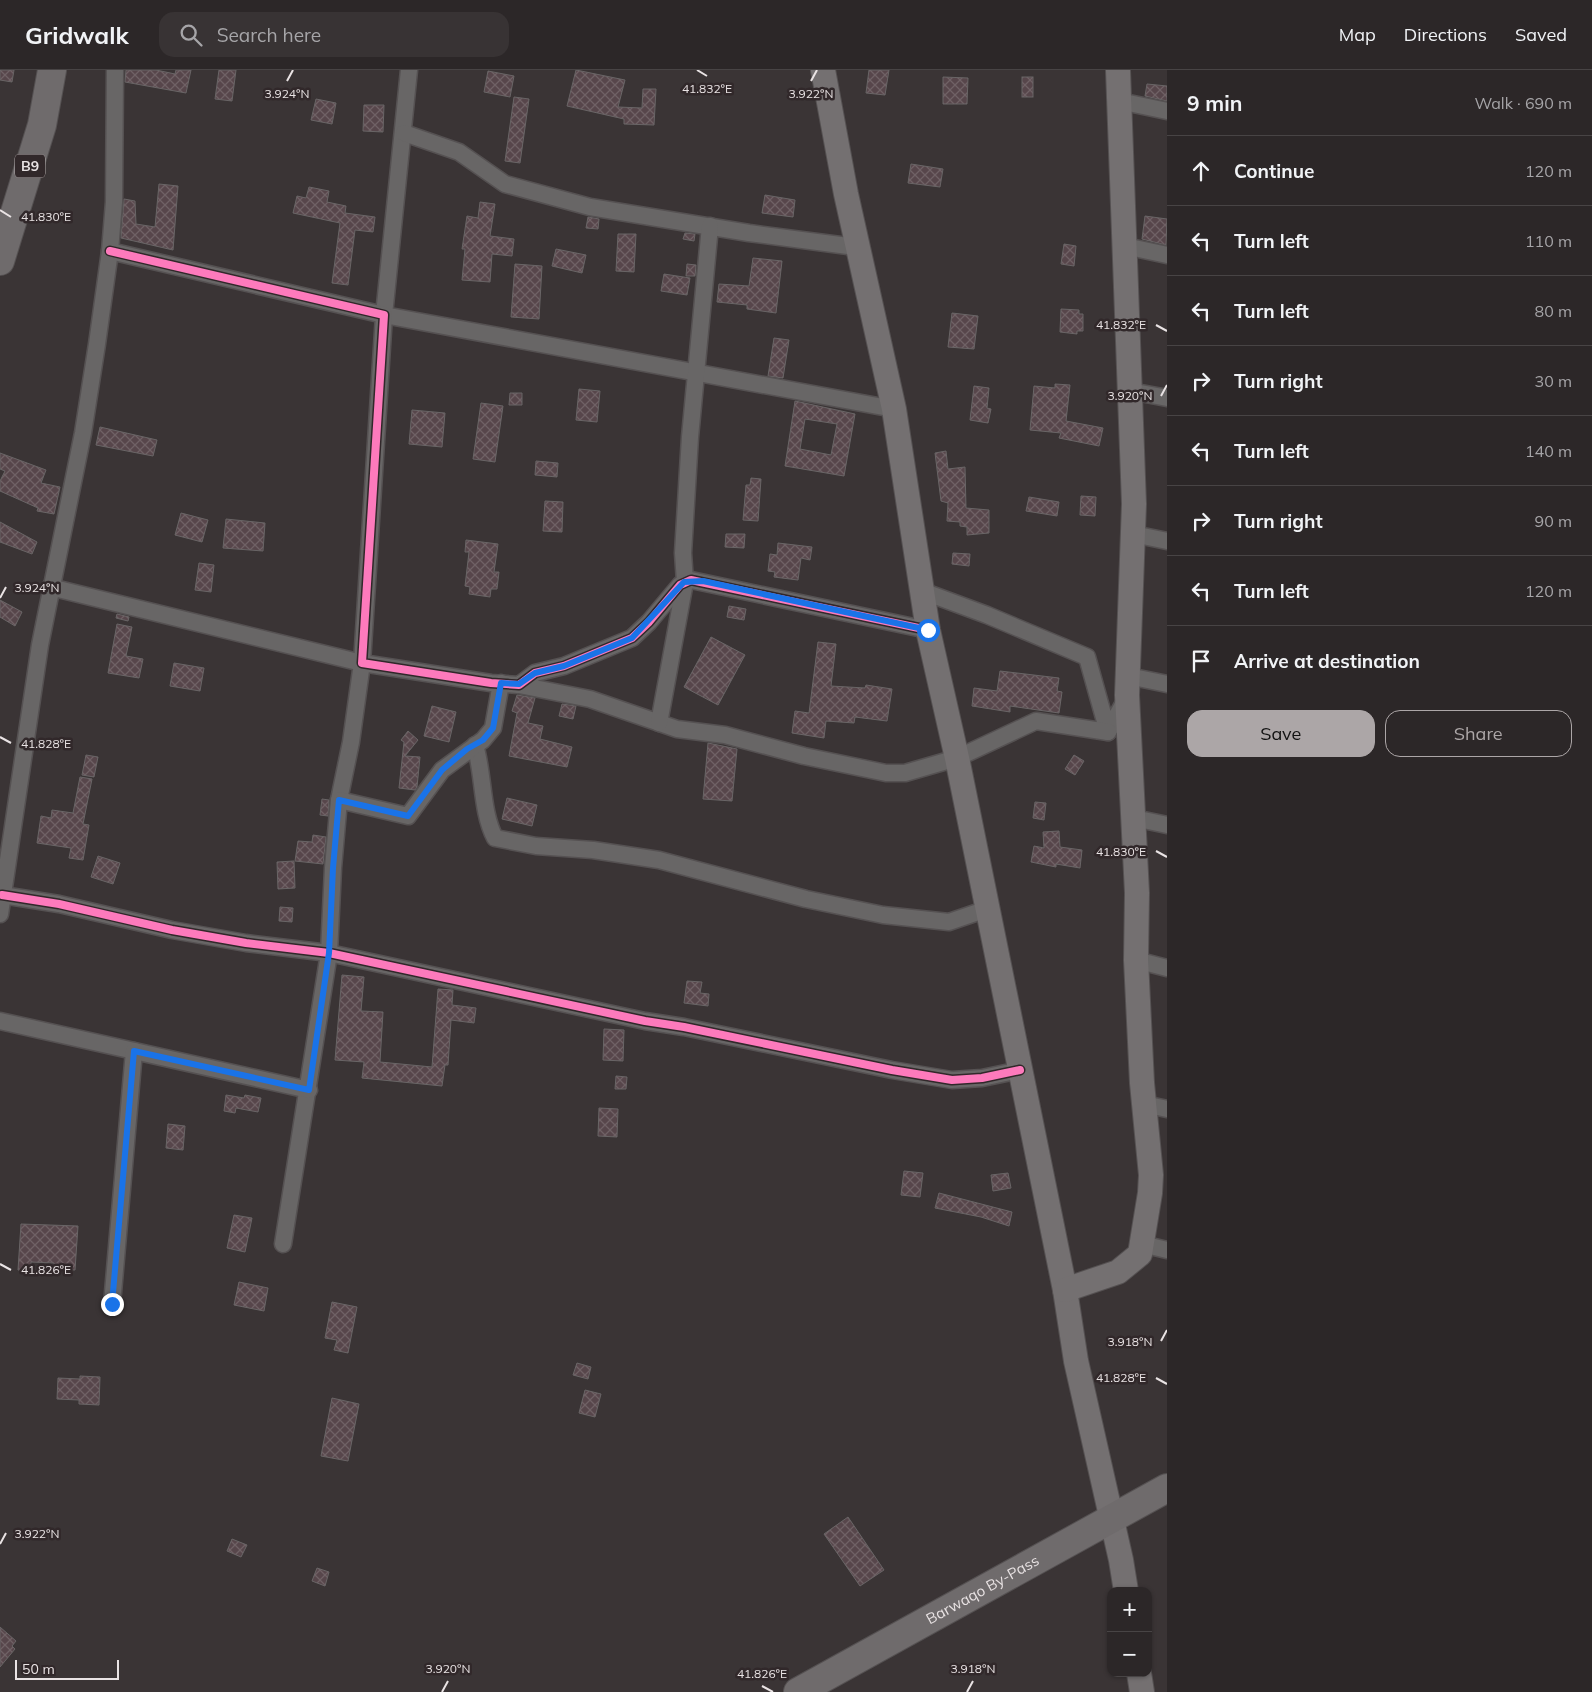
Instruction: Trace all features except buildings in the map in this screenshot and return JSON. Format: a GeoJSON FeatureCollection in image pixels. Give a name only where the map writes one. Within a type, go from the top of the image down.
{"type":"FeatureCollection","features":[{"type":"Feature","properties":{"kind":"highway","name":"B9"},"geometry":{"type":"LineString","coordinates":[[0,260],[42,125],[52,70]]}},
{"type":"Feature","properties":{"kind":"highway","name":"Barwaqo By-Pass"},"geometry":{"type":"LineString","coordinates":[[798,1692],[1167,1488]]}},
{"type":"Feature","properties":{"kind":"main road"},"geometry":{"type":"LineString","coordinates":[[823,70],[857,243],[894,409],[928,630],[957,758],[1065,1290],[1076,1361],[1112,1518],[1125,1587]]}},
{"type":"Feature","properties":{"kind":"main road"},"geometry":{"type":"LineString","coordinates":[[1065,1290],[1118,1272],[1140,1254],[1150,1193],[1136,960],[1137,892],[1128,686],[1133,534],[1130,390],[1118,70]]}},
{"type":"Feature","properties":{"kind":"main road"},"geometry":{"type":"LineString","coordinates":[[1140,1677],[1142,1692]]}},
{"type":"Feature","properties":{"kind":"street"},"geometry":{"type":"LineString","coordinates":[[0,914],[6,830],[50,587],[83,433],[110,251],[114,202],[115,70]]}},
{"type":"Feature","properties":{"kind":"street"},"geometry":{"type":"LineString","coordinates":[[283,1244],[309,1090],[329,953],[333,868],[339,800],[351,742],[362,663],[384,315],[409,70]]}},
{"type":"Feature","properties":{"kind":"street"},"geometry":{"type":"LineString","coordinates":[[1119,101],[1167,111]]}},
{"type":"Feature","properties":{"kind":"street"},"geometry":{"type":"LineString","coordinates":[[404,133],[460,152],[505,184],[590,207],[848,246],[857,243]]}},
{"type":"Feature","properties":{"kind":"street"},"geometry":{"type":"LineString","coordinates":[[659,723],[684,582],[683,553],[696,372],[710,226]]}},
{"type":"Feature","properties":{"kind":"street"},"geometry":{"type":"LineString","coordinates":[[1125,246],[1167,255]]}},
{"type":"Feature","properties":{"kind":"street"},"geometry":{"type":"LineString","coordinates":[[110,251],[384,315],[894,409]]}},
{"type":"Feature","properties":{"kind":"street"},"geometry":{"type":"LineString","coordinates":[[1130,390],[1167,398]]}},
{"type":"Feature","properties":{"kind":"street"},"geometry":{"type":"LineString","coordinates":[[1133,534],[1167,541]]}},
{"type":"Feature","properties":{"kind":"street"},"geometry":{"type":"LineString","coordinates":[[519,684],[535,673],[564,666],[632,638],[684,582],[703,581],[928,630]]}},
{"type":"Feature","properties":{"kind":"street"},"geometry":{"type":"LineString","coordinates":[[50,587],[362,663],[519,684],[590,699],[677,729],[725,735],[804,756],[886,773],[905,773],[957,758],[1036,721],[1108,732]]}},
{"type":"Feature","properties":{"kind":"street"},"geometry":{"type":"LineString","coordinates":[[922,591],[987,615],[1088,657],[1108,732]]}},
{"type":"Feature","properties":{"kind":"street"},"geometry":{"type":"LineString","coordinates":[[339,800],[408,816],[442,770],[483,740],[493,728],[501,683]]}},
{"type":"Feature","properties":{"kind":"street"},"geometry":{"type":"LineString","coordinates":[[1108,732],[1128,686],[1167,684]]}},
{"type":"Feature","properties":{"kind":"street"},"geometry":{"type":"LineString","coordinates":[[474,745],[486,798],[487,822],[495,838],[536,846],[593,850],[659,860],[806,899],[883,915],[949,922],[987,909]]}},
{"type":"Feature","properties":{"kind":"street"},"geometry":{"type":"LineString","coordinates":[[1134,818],[1167,825]]}},
{"type":"Feature","properties":{"kind":"street"},"geometry":{"type":"LineString","coordinates":[[2,895],[59,904],[172,930],[246,943],[329,953],[645,1022],[684,1027],[892,1070],[952,1080],[982,1078],[1020,1070]]}},
{"type":"Feature","properties":{"kind":"street"},"geometry":{"type":"LineString","coordinates":[[1136,960],[1167,968]]}},
{"type":"Feature","properties":{"kind":"street"},"geometry":{"type":"LineString","coordinates":[[0,1021],[309,1090]]}},
{"type":"Feature","properties":{"kind":"street"},"geometry":{"type":"LineString","coordinates":[[112,1304],[134,1051]]}},
{"type":"Feature","properties":{"kind":"street"},"geometry":{"type":"LineString","coordinates":[[1144,1104],[1167,1109]]}},
{"type":"Feature","properties":{"kind":"street"},"geometry":{"type":"LineString","coordinates":[[1142,1244],[1167,1250]]}},
{"type":"Feature","properties":{"kind":"cycle path"},"geometry":{"type":"LineString","coordinates":[[110,251],[384,315],[362,663],[491,683],[519,685],[535,673],[564,666],[632,638],[649,622],[680,585],[691,580],[928,630]]}},
{"type":"Feature","properties":{"kind":"cycle path"},"geometry":{"type":"LineString","coordinates":[[2,895],[59,904],[172,930],[246,943],[329,953],[645,1021],[684,1027],[892,1070],[952,1080],[982,1078],[1020,1070]]}},
{"type":"Feature","properties":{"kind":"route"},"geometry":{"type":"LineString","coordinates":[[112,1304],[134,1051],[309,1090],[329,953],[333,868],[339,800],[408,816],[430,789],[442,770],[453,763],[467,749],[483,740],[493,728],[501,683],[519,684],[535,673],[587,658],[632,638],[649,622],[684,582],[691,580],[703,581],[928,630]]}}]}
